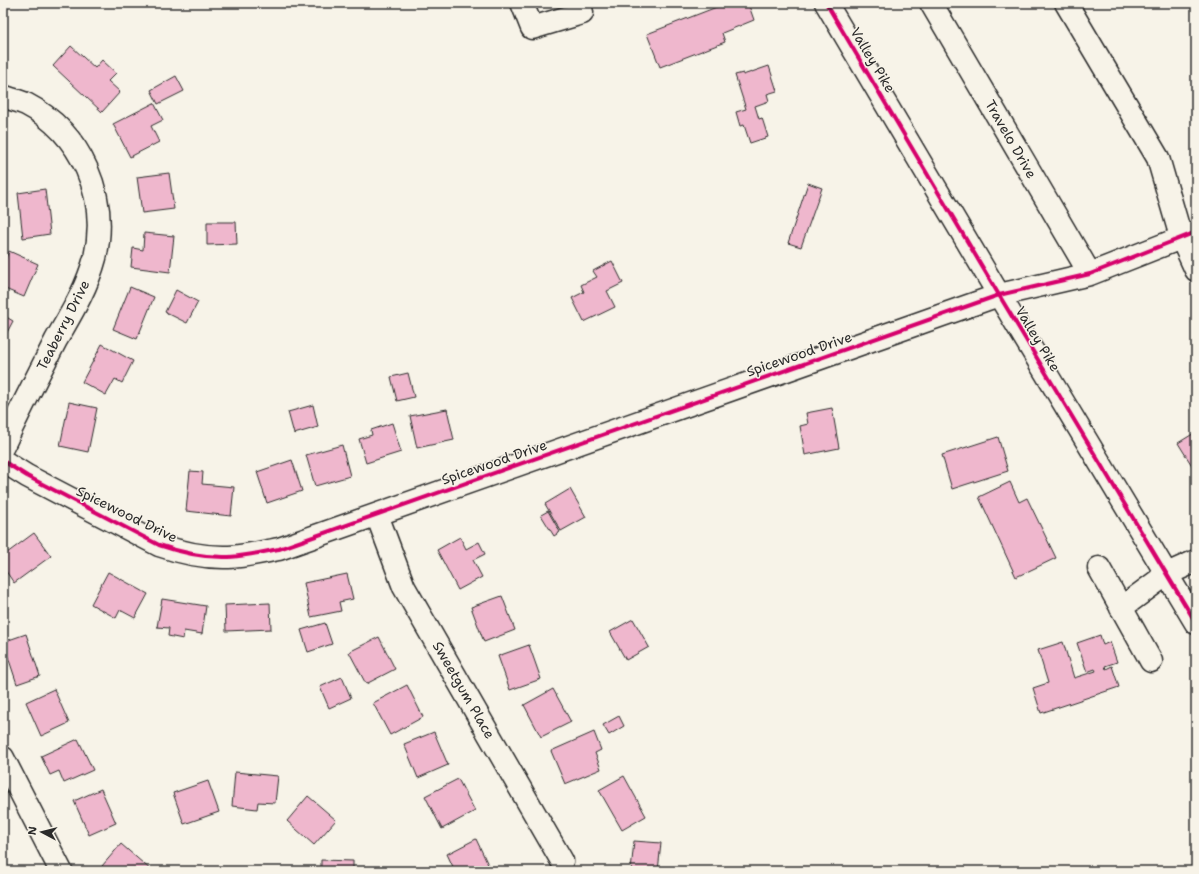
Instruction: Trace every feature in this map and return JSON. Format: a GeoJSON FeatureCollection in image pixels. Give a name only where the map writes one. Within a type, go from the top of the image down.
{"type":"FeatureCollection","features":[{"type":"Feature","properties":{"kind":"street"},"geometry":{"type":"LineString","coordinates":[[522,3],[532,28],[582,12],[580,3]]}},
{"type":"Feature","properties":{"kind":"street","name":"Valley Pike"},"geometry":{"type":"LineString","coordinates":[[826,3],[1196,623]]}},
{"type":"Feature","properties":{"kind":"street","name":"Travelo Drive"},"geometry":{"type":"LineString","coordinates":[[931,3],[1090,274]]}},
{"type":"Feature","properties":{"kind":"street"},"geometry":{"type":"LineString","coordinates":[[1066,3],[1158,158],[1188,235],[1196,270]]}},
{"type":"Feature","properties":{"kind":"street","name":"Teaberry Drive"},"geometry":{"type":"LineString","coordinates":[[3,96],[25,104],[45,117],[62,132],[82,158],[93,185],[98,209],[98,234],[94,258],[84,289],[24,401],[3,446]]}},
{"type":"Feature","properties":{"kind":"street","name":"Spicewood Drive"},"geometry":{"type":"LineString","coordinates":[[3,461],[27,476],[159,545],[182,553],[206,557],[231,557],[279,549],[999,295],[1090,274],[1188,235]]}},
{"type":"Feature","properties":{"kind":"street","name":"Sweetgum Place"},"geometry":{"type":"LineString","coordinates":[[377,515],[404,587],[562,861]]}},
{"type":"Feature","properties":{"kind":"street"},"geometry":{"type":"LineString","coordinates":[[1121,608],[1167,574],[1196,561]]}},
{"type":"Feature","properties":{"kind":"street"},"geometry":{"type":"LineString","coordinates":[[1099,568],[1151,661]]}},
{"type":"Feature","properties":{"kind":"street"},"geometry":{"type":"LineString","coordinates":[[3,758],[61,871]]}},
{"type":"Feature","properties":{"kind":"building"},"geometry":{"type":"Polygon","coordinates":[[[727,3],[748,3],[754,20],[722,33],[725,42],[660,67],[647,34],[727,3]]]}},
{"type":"Feature","properties":{"kind":"building"},"geometry":{"type":"Polygon","coordinates":[[[71,46],[95,68],[102,60],[116,73],[108,81],[120,92],[102,112],[53,66],[71,46]]]}},
{"type":"Feature","properties":{"kind":"building"},"geometry":{"type":"Polygon","coordinates":[[[769,66],[777,91],[767,94],[769,101],[755,106],[759,119],[762,118],[768,137],[750,143],[744,125],[740,126],[736,112],[746,109],[735,75],[743,73],[743,75],[769,66]]]}},
{"type":"Feature","properties":{"kind":"building"},"geometry":{"type":"Polygon","coordinates":[[[176,76],[184,91],[158,104],[151,90],[176,76]]]}},
{"type":"Feature","properties":{"kind":"building"},"geometry":{"type":"Polygon","coordinates":[[[154,103],[163,120],[151,126],[159,142],[130,157],[113,124],[154,103]]]}},
{"type":"Feature","properties":{"kind":"building"},"geometry":{"type":"Polygon","coordinates":[[[169,173],[174,209],[142,213],[137,177],[169,173]]]}},
{"type":"Feature","properties":{"kind":"building"},"geometry":{"type":"Polygon","coordinates":[[[808,183],[822,188],[801,247],[788,243],[808,183]]]}},
{"type":"Feature","properties":{"kind":"building"},"geometry":{"type":"Polygon","coordinates":[[[45,189],[50,234],[23,238],[18,193],[45,189]]]}},
{"type":"Feature","properties":{"kind":"building"},"geometry":{"type":"Polygon","coordinates":[[[207,222],[236,222],[237,244],[207,245],[207,222]]]}},
{"type":"Feature","properties":{"kind":"building"},"geometry":{"type":"Polygon","coordinates":[[[144,233],[174,236],[170,272],[131,267],[133,248],[143,250],[144,233]]]}},
{"type":"Feature","properties":{"kind":"building"},"geometry":{"type":"Polygon","coordinates":[[[9,251],[38,264],[24,297],[3,288],[3,265],[9,251]]]}},
{"type":"Feature","properties":{"kind":"building"},"geometry":{"type":"Polygon","coordinates":[[[612,261],[623,283],[607,291],[615,307],[584,322],[572,298],[584,292],[581,285],[597,277],[593,271],[612,261]]]}},
{"type":"Feature","properties":{"kind":"building"},"geometry":{"type":"Polygon","coordinates":[[[130,287],[154,297],[137,339],[113,329],[130,287]]]}},
{"type":"Feature","properties":{"kind":"building"},"geometry":{"type":"Polygon","coordinates":[[[176,290],[198,302],[187,323],[165,312],[176,290]]]}},
{"type":"Feature","properties":{"kind":"building"},"geometry":{"type":"Polygon","coordinates":[[[3,315],[13,321],[3,340],[3,315]]]}},
{"type":"Feature","properties":{"kind":"building"},"geometry":{"type":"Polygon","coordinates":[[[102,344],[133,361],[122,383],[115,379],[106,395],[82,382],[102,344]]]}},
{"type":"Feature","properties":{"kind":"building"},"geometry":{"type":"Polygon","coordinates":[[[408,373],[414,397],[397,401],[391,377],[408,373]]]}},
{"type":"Feature","properties":{"kind":"building"},"geometry":{"type":"Polygon","coordinates":[[[69,402],[97,408],[88,452],[60,446],[69,402]]]}},
{"type":"Feature","properties":{"kind":"building"},"geometry":{"type":"Polygon","coordinates":[[[313,405],[318,427],[294,434],[288,412],[313,405]]]}},
{"type":"Feature","properties":{"kind":"building"},"geometry":{"type":"Polygon","coordinates":[[[832,408],[839,448],[805,455],[800,426],[808,424],[806,413],[832,408]]]}},
{"type":"Feature","properties":{"kind":"building"},"geometry":{"type":"Polygon","coordinates":[[[447,409],[454,440],[417,448],[410,416],[447,409]]]}},
{"type":"Feature","properties":{"kind":"building"},"geometry":{"type":"Polygon","coordinates":[[[392,423],[401,452],[366,463],[359,439],[372,435],[371,430],[392,423]]]}},
{"type":"Feature","properties":{"kind":"building"},"geometry":{"type":"Polygon","coordinates":[[[1196,432],[1196,472],[1178,443],[1196,432]]]}},
{"type":"Feature","properties":{"kind":"building"},"geometry":{"type":"Polygon","coordinates":[[[998,437],[1008,471],[952,489],[942,455],[998,437]]]}},
{"type":"Feature","properties":{"kind":"building"},"geometry":{"type":"Polygon","coordinates":[[[342,445],[350,476],[315,486],[306,455],[342,445]]]}},
{"type":"Feature","properties":{"kind":"building"},"geometry":{"type":"Polygon","coordinates":[[[292,460],[302,491],[267,503],[257,472],[292,460]]]}},
{"type":"Feature","properties":{"kind":"building"},"geometry":{"type":"Polygon","coordinates":[[[190,471],[203,472],[202,484],[234,487],[231,516],[186,511],[190,471]]]}},
{"type":"Feature","properties":{"kind":"building"},"geometry":{"type":"Polygon","coordinates":[[[1010,482],[1019,502],[1027,498],[1056,558],[1016,577],[979,497],[1010,482]]]}},
{"type":"Feature","properties":{"kind":"building"},"geometry":{"type":"Polygon","coordinates":[[[570,489],[586,517],[561,531],[545,504],[570,489]]]}},
{"type":"Feature","properties":{"kind":"building"},"geometry":{"type":"Polygon","coordinates":[[[548,511],[560,532],[554,536],[541,515],[548,511]]]}},
{"type":"Feature","properties":{"kind":"building"},"geometry":{"type":"Polygon","coordinates":[[[34,533],[51,556],[14,583],[3,567],[3,556],[34,533]]]}},
{"type":"Feature","properties":{"kind":"building"},"geometry":{"type":"Polygon","coordinates":[[[460,537],[466,549],[479,542],[485,554],[473,560],[482,577],[458,590],[437,550],[460,537]]]}},
{"type":"Feature","properties":{"kind":"building"},"geometry":{"type":"Polygon","coordinates":[[[108,572],[148,594],[135,618],[120,610],[116,618],[91,604],[108,572]]]}},
{"type":"Feature","properties":{"kind":"building"},"geometry":{"type":"Polygon","coordinates":[[[347,574],[353,599],[339,602],[341,611],[311,617],[304,583],[347,574]]]}},
{"type":"Feature","properties":{"kind":"building"},"geometry":{"type":"Polygon","coordinates":[[[502,596],[515,630],[484,642],[471,607],[502,596]]]}},
{"type":"Feature","properties":{"kind":"building"},"geometry":{"type":"Polygon","coordinates":[[[162,599],[206,606],[202,634],[184,631],[183,639],[168,636],[169,628],[157,627],[162,599]]]}},
{"type":"Feature","properties":{"kind":"building"},"geometry":{"type":"Polygon","coordinates":[[[270,603],[271,629],[226,631],[225,605],[270,603]]]}},
{"type":"Feature","properties":{"kind":"building"},"geometry":{"type":"Polygon","coordinates":[[[633,619],[649,647],[626,660],[610,632],[633,619]]]}},
{"type":"Feature","properties":{"kind":"building"},"geometry":{"type":"Polygon","coordinates":[[[325,623],[332,644],[308,652],[301,630],[325,623]]]}},
{"type":"Feature","properties":{"kind":"building"},"geometry":{"type":"Polygon","coordinates":[[[26,634],[40,676],[17,684],[3,642],[26,634]]]}},
{"type":"Feature","properties":{"kind":"building"},"geometry":{"type":"Polygon","coordinates":[[[1100,635],[1103,645],[1110,642],[1117,662],[1105,666],[1106,669],[1112,666],[1119,687],[1041,713],[1033,688],[1048,683],[1038,650],[1063,642],[1074,678],[1096,671],[1095,669],[1087,672],[1077,643],[1100,635]]]}},
{"type":"Feature","properties":{"kind":"building"},"geometry":{"type":"Polygon","coordinates":[[[379,637],[395,669],[366,684],[349,652],[379,637]]]}},
{"type":"Feature","properties":{"kind":"building"},"geometry":{"type":"Polygon","coordinates":[[[529,645],[541,679],[510,690],[498,656],[529,645]]]}},
{"type":"Feature","properties":{"kind":"building"},"geometry":{"type":"Polygon","coordinates":[[[342,677],[351,698],[329,708],[320,687],[342,677]]]}},
{"type":"Feature","properties":{"kind":"building"},"geometry":{"type":"Polygon","coordinates":[[[407,685],[423,717],[390,735],[373,703],[407,685]]]}},
{"type":"Feature","properties":{"kind":"building"},"geometry":{"type":"Polygon","coordinates":[[[54,689],[69,723],[41,736],[26,702],[54,689]]]}},
{"type":"Feature","properties":{"kind":"building"},"geometry":{"type":"Polygon","coordinates":[[[553,689],[571,722],[541,737],[524,705],[553,689]]]}},
{"type":"Feature","properties":{"kind":"building"},"geometry":{"type":"Polygon","coordinates":[[[619,716],[624,726],[609,735],[603,725],[619,716]]]}},
{"type":"Feature","properties":{"kind":"building"},"geometry":{"type":"Polygon","coordinates":[[[434,732],[448,765],[418,778],[404,744],[434,732]]]}},
{"type":"Feature","properties":{"kind":"building"},"geometry":{"type":"Polygon","coordinates":[[[594,732],[601,750],[595,753],[601,769],[565,784],[551,751],[594,732]]]}},
{"type":"Feature","properties":{"kind":"building"},"geometry":{"type":"Polygon","coordinates":[[[78,739],[93,770],[64,783],[59,771],[50,775],[41,756],[78,739]]]}},
{"type":"Feature","properties":{"kind":"building"},"geometry":{"type":"Polygon","coordinates":[[[235,772],[278,776],[275,803],[258,802],[257,809],[232,806],[235,772]]]}},
{"type":"Feature","properties":{"kind":"building"},"geometry":{"type":"Polygon","coordinates":[[[624,776],[646,816],[622,830],[599,790],[624,776]]]}},
{"type":"Feature","properties":{"kind":"building"},"geometry":{"type":"Polygon","coordinates":[[[458,779],[475,811],[442,829],[425,796],[458,779]]]}},
{"type":"Feature","properties":{"kind":"building"},"geometry":{"type":"Polygon","coordinates":[[[208,781],[219,812],[184,824],[173,793],[208,781]]]}},
{"type":"Feature","properties":{"kind":"building"},"geometry":{"type":"Polygon","coordinates":[[[101,789],[116,823],[89,835],[74,801],[101,789]]]}},
{"type":"Feature","properties":{"kind":"building"},"geometry":{"type":"Polygon","coordinates":[[[308,796],[336,820],[314,845],[287,821],[308,796]]]}},
{"type":"Feature","properties":{"kind":"building"},"geometry":{"type":"Polygon","coordinates":[[[476,839],[491,871],[455,871],[447,854],[476,839]]]}},
{"type":"Feature","properties":{"kind":"building"},"geometry":{"type":"Polygon","coordinates":[[[634,841],[661,843],[658,871],[631,871],[634,841]]]}},
{"type":"Feature","properties":{"kind":"building"},"geometry":{"type":"Polygon","coordinates":[[[121,844],[152,871],[108,871],[102,866],[121,844]]]}},
{"type":"Feature","properties":{"kind":"building"},"geometry":{"type":"Polygon","coordinates":[[[321,860],[353,861],[353,871],[321,871],[321,860]]]}},
{"type":"Feature","properties":{"kind":"cycle path"},"geometry":{"type":"LineString","coordinates":[[826,3],[1196,623]]}},
{"type":"Feature","properties":{"kind":"cycle path"},"geometry":{"type":"LineString","coordinates":[[3,461],[27,476],[159,545],[185,553],[211,557],[261,553],[279,549],[999,295],[1090,274],[1196,232]]}}]}
